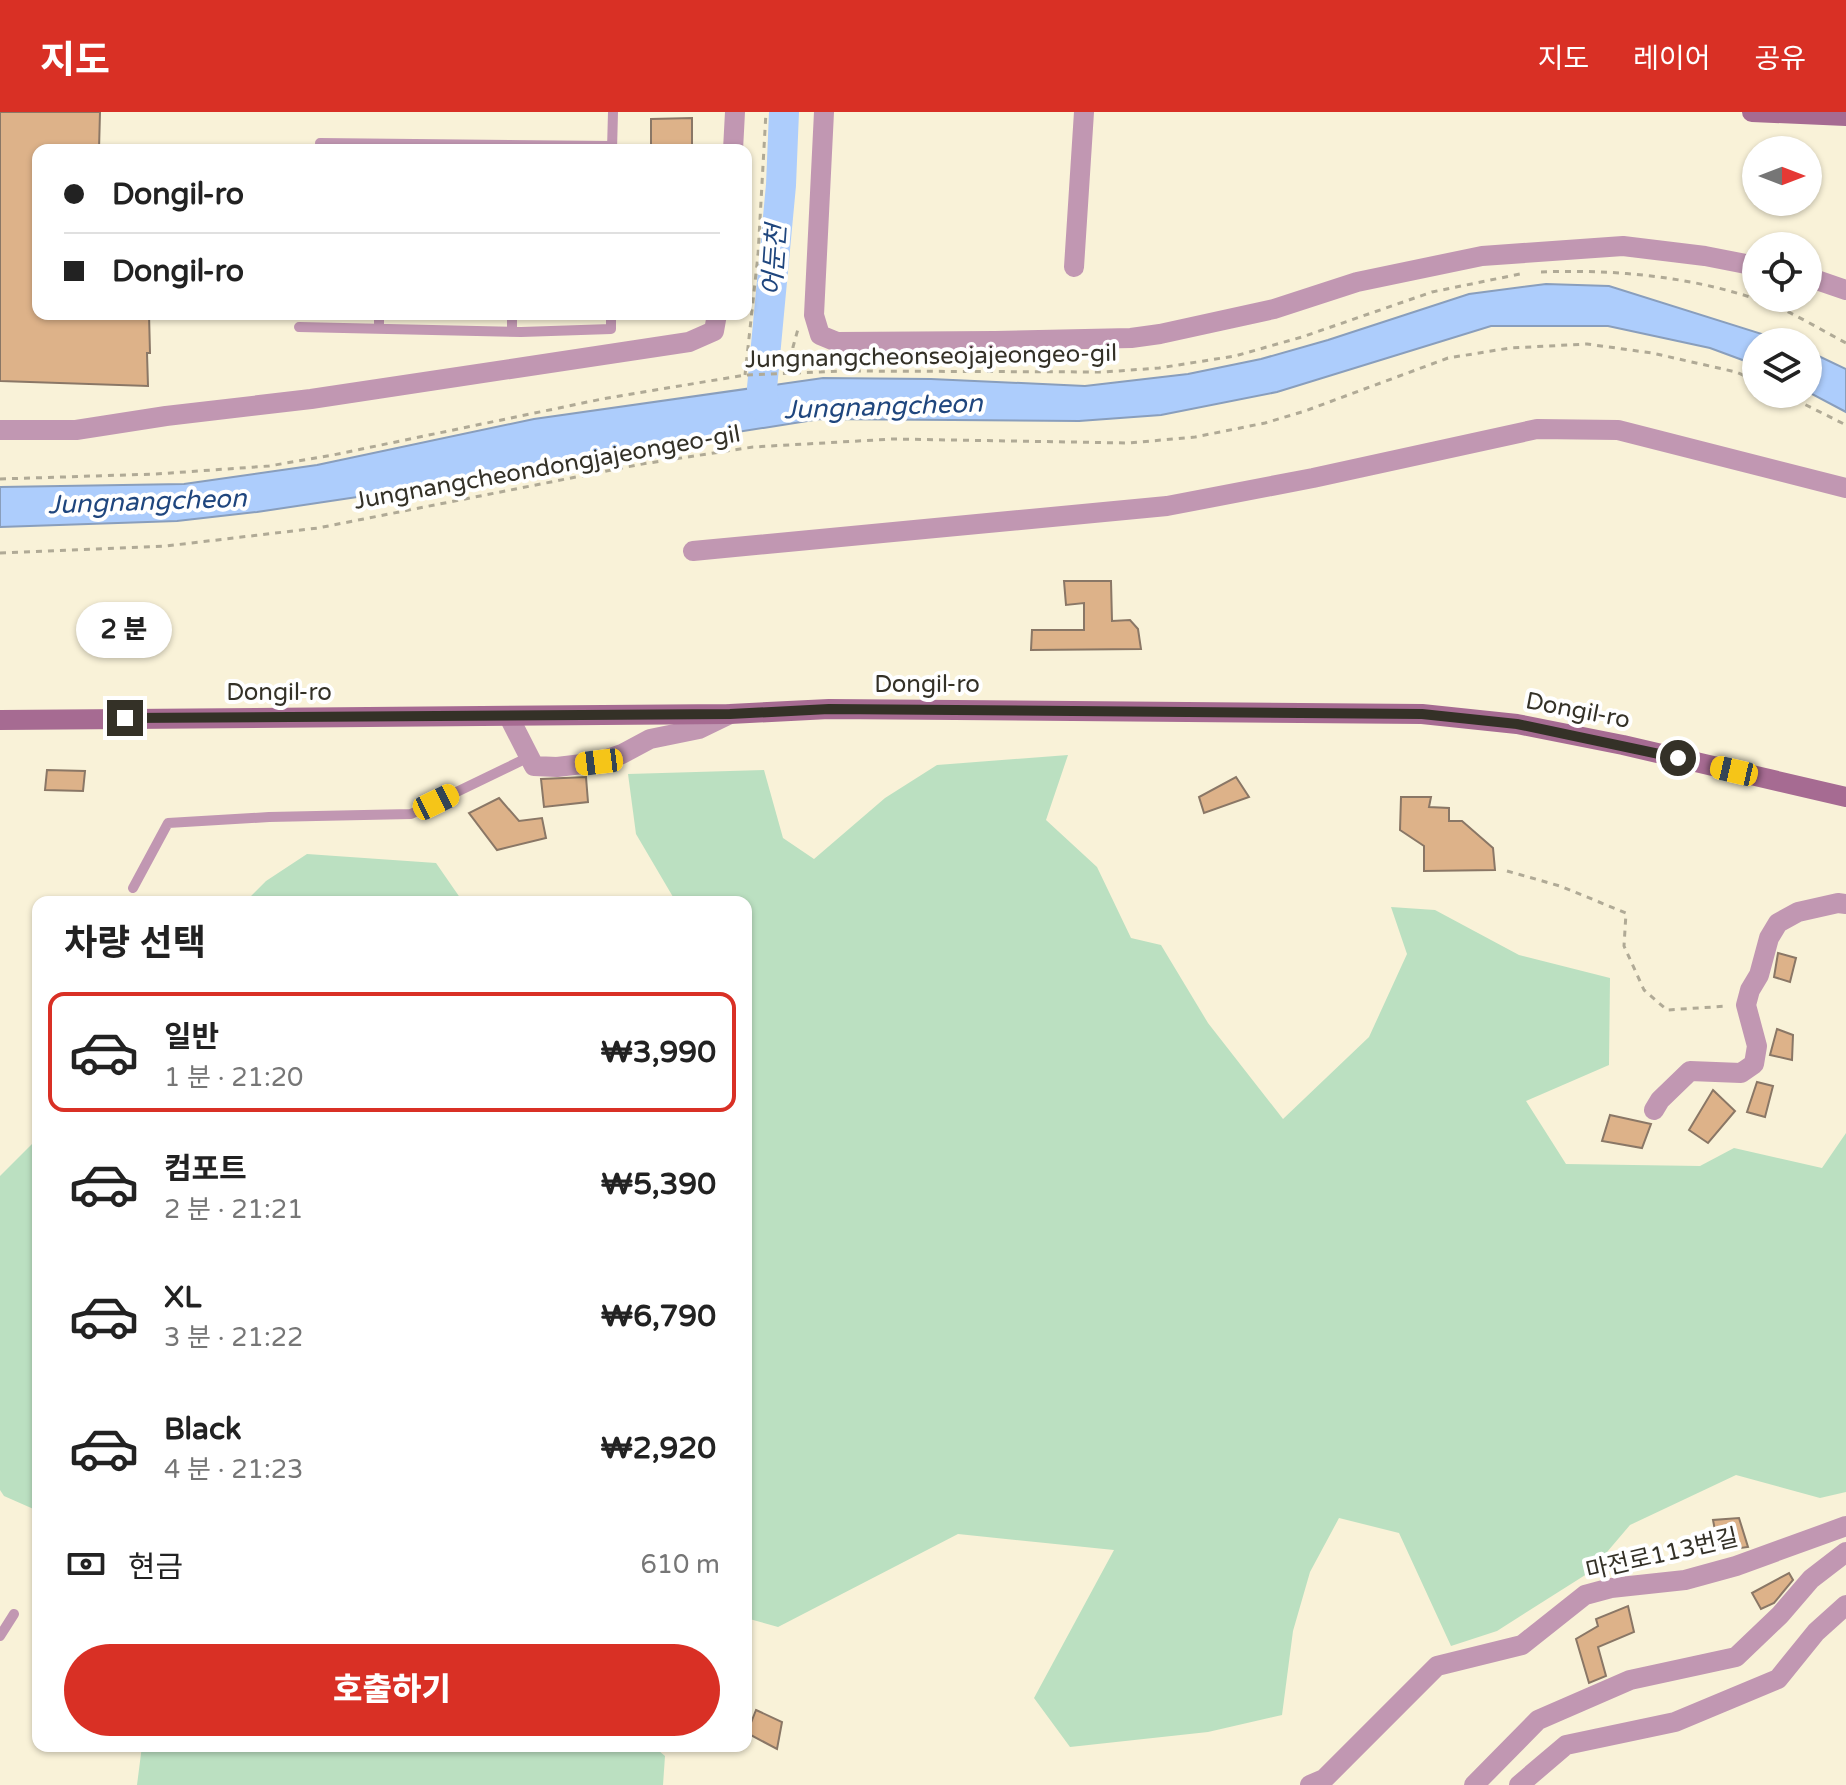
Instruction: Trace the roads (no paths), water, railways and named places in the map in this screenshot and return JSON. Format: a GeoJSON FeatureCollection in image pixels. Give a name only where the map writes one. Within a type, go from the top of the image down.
{"type":"FeatureCollection","features":[{"type":"Feature","properties":{"kind":"street"},"geometry":{"type":"LineString","coordinates":[[733,144],[735,112]]}},
{"type":"Feature","properties":{"kind":"street"},"geometry":{"type":"LineString","coordinates":[[824,112],[814,315],[820,335],[837,342],[1131,338],[1274,309],[1357,282],[1482,256],[1623,246],[1742,263]]}},
{"type":"Feature","properties":{"kind":"street"},"geometry":{"type":"LineString","coordinates":[[1074,267],[1084,112]]}},
{"type":"Feature","properties":{"kind":"street"},"geometry":{"type":"LineString","coordinates":[[1752,112],[1833,114]]}},
{"type":"Feature","properties":{"kind":"street"},"geometry":{"type":"LineString","coordinates":[[1822,282],[1846,290]]}},
{"type":"Feature","properties":{"kind":"street"},"geometry":{"type":"LineString","coordinates":[[0,430],[76,430],[311,399],[689,342],[714,331],[716,320]]}},
{"type":"Feature","properties":{"kind":"street"},"geometry":{"type":"LineString","coordinates":[[693,551],[1167,506],[1537,429],[1618,430],[1846,488]]}},
{"type":"Feature","properties":{"kind":"street","name":"Dongil-ro"},"geometry":{"type":"LineString","coordinates":[[0,720],[509,717],[730,714],[829,709],[1422,714],[1517,724],[1846,797]]}},
{"type":"Feature","properties":{"kind":"street"},"geometry":{"type":"LineString","coordinates":[[509,717],[534,766],[557,767],[599,762],[650,739],[699,729],[730,714]]}},
{"type":"Feature","properties":{"kind":"street"},"geometry":{"type":"LineString","coordinates":[[0,729],[26,720]]}},
{"type":"Feature","properties":{"kind":"street"},"geometry":{"type":"LineString","coordinates":[[1654,1110],[1690,1071],[1741,1073],[1754,1064],[1757,1046],[1746,1005],[1759,975],[1769,938],[1778,923],[1798,912],[1846,904]]}},
{"type":"Feature","properties":{"kind":"street","name":"마전로113번길"},"geometry":{"type":"LineString","coordinates":[[1310,1785],[1324,1779],[1437,1666],[1522,1645],[1585,1595],[1611,1588],[1685,1580],[1736,1566],[1846,1526]]}},
{"type":"Feature","properties":{"kind":"street"},"geometry":{"type":"LineString","coordinates":[[1474,1785],[1538,1720],[1630,1680],[1736,1657],[1780,1615],[1811,1579],[1846,1552]]}},
{"type":"Feature","properties":{"kind":"street"},"geometry":{"type":"LineString","coordinates":[[1519,1785],[1566,1745],[1675,1722],[1778,1679],[1816,1632],[1846,1605]]}},
{"type":"Feature","properties":{"kind":"lane"},"geometry":{"type":"LineString","coordinates":[[612,144],[613,112]]}},
{"type":"Feature","properties":{"kind":"lane"},"geometry":{"type":"LineString","coordinates":[[320,143],[336,144]]}},
{"type":"Feature","properties":{"kind":"lane"},"geometry":{"type":"LineString","coordinates":[[379,320],[379,329]]}},
{"type":"Feature","properties":{"kind":"lane"},"geometry":{"type":"LineString","coordinates":[[512,320],[512,332]]}},
{"type":"Feature","properties":{"kind":"lane"},"geometry":{"type":"LineString","coordinates":[[299,327],[512,332],[611,329],[611,320]]}},
{"type":"Feature","properties":{"kind":"lane"},"geometry":{"type":"LineString","coordinates":[[133,888],[168,823],[411,814],[529,757]]}},
{"type":"Feature","properties":{"kind":"lane"},"geometry":{"type":"LineString","coordinates":[[0,1636],[14,1614]]}},
{"type":"Feature","properties":{"kind":"water","name":"Jungnangcheon"},"geometry":{"type":"Polygon","coordinates":[[[1546,284],[1609,286],[1742,328],[1742,360],[1710,348],[1608,326],[1491,326],[1277,392],[1161,415],[1079,421],[820,419],[617,451],[491,477],[257,512],[177,521],[0,527],[0,487],[184,484],[317,465],[534,419],[823,378],[1085,386],[1188,374],[1261,359],[1328,340],[1469,294],[1546,284]]]}},
{"type":"Feature","properties":{"kind":"water"},"geometry":{"type":"Polygon","coordinates":[[[1822,358],[1846,369],[1846,412],[1822,399],[1822,358]]]}},
{"type":"Feature","properties":{"kind":"waterway","name":"어둔천"},"geometry":{"type":"LineString","coordinates":[[764,407],[762,388],[781,185],[784,112]]}}]}
